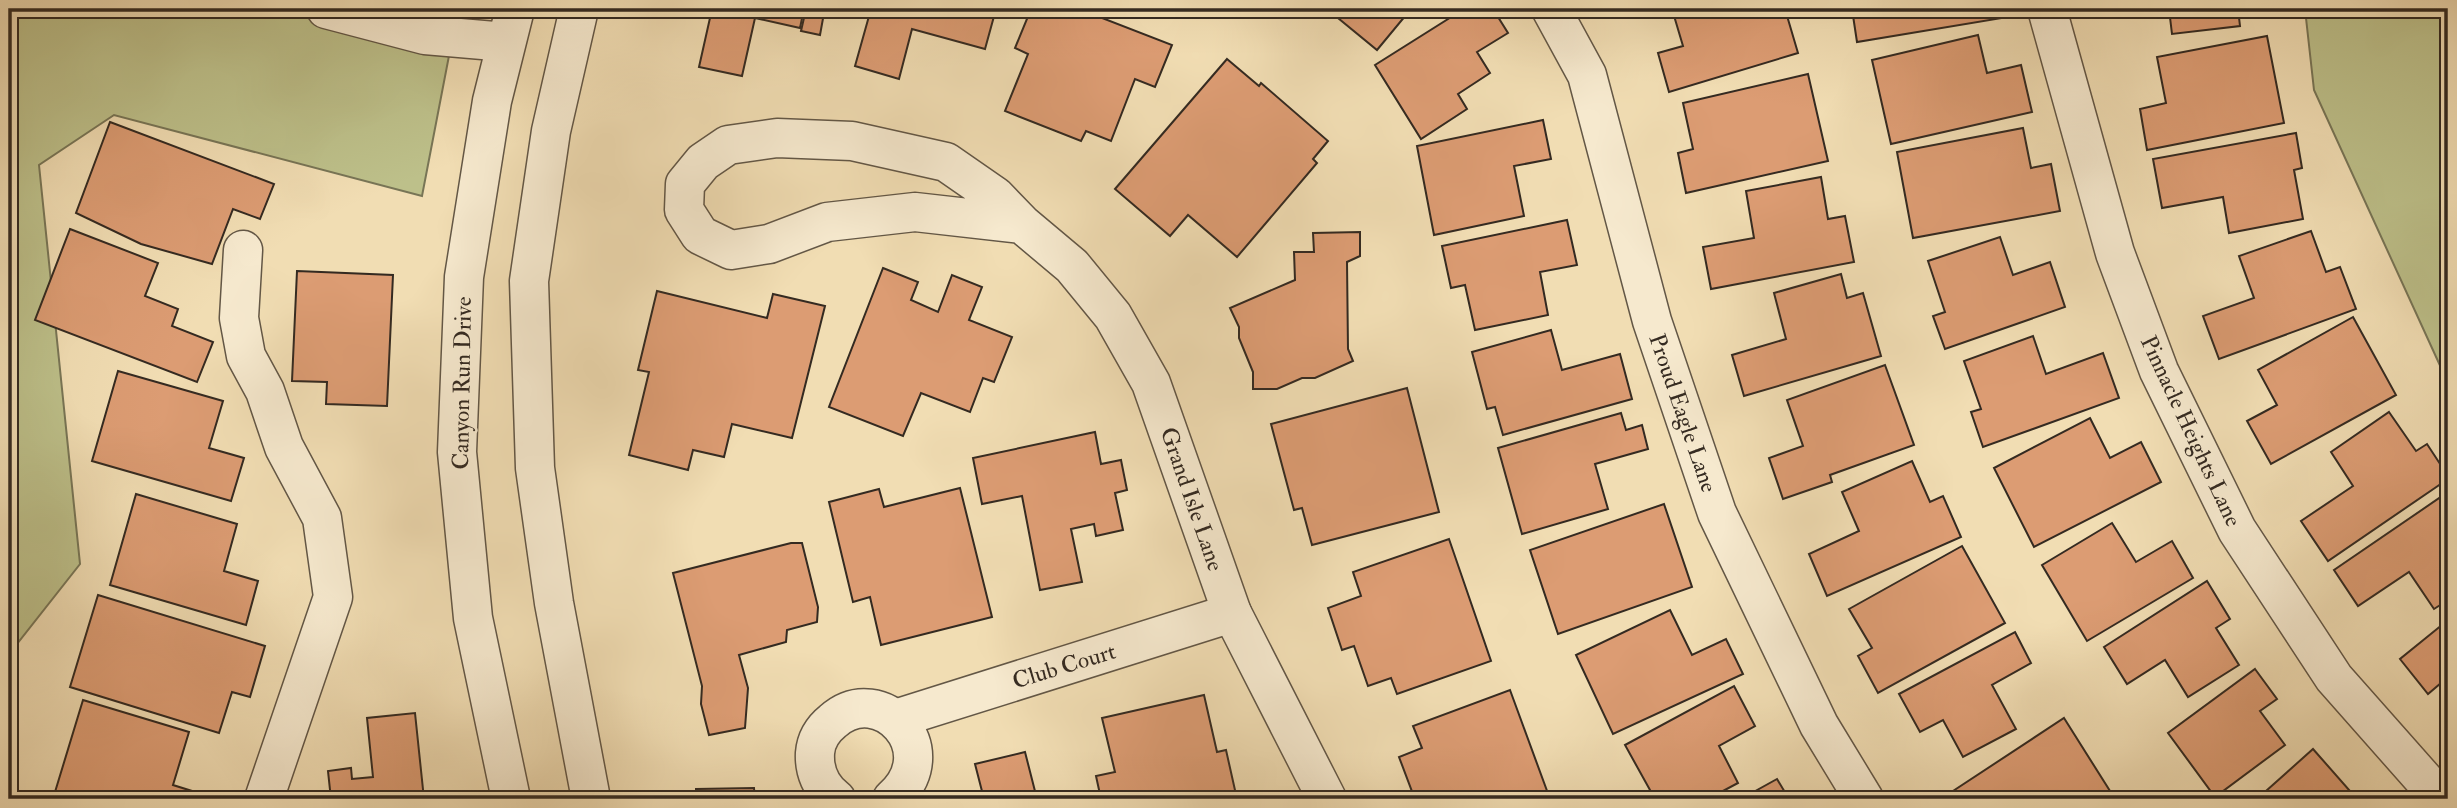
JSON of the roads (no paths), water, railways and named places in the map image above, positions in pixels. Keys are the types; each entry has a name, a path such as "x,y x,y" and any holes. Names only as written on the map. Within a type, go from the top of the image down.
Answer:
{"street":[{"path":"326,9 425,35 510,26"},
{"path":"579,9 551,131 529,281 536,468 554,603 590,799"},
{"name":"Proud Eagle Lane","path":"1551,9 1587,75 1652,321 1717,513 1819,725 1864,799"},
{"name":"Pinnacle Heights Lane","path":"2048,9 2115,253 2159,371 2237,530 2334,678 2441,799"},
{"name":"Canyon Run Drive","path":"510,26 492,101 464,277 457,452 472,618 511,799"},
{"name":"Grand Isle Lane","path":"1022,224 915,212 827,222 769,244 731,250 700,235 684,209 685,184 703,162 728,145 777,138 852,141 946,162 995,196 1022,224 1072,266 1113,316 1150,383 1232,613 1326,799"},
{"path":"243,250 239,318 246,356 265,391 284,447 322,518 333,597 264,799"},
{"name":"Club Court","path":"895,719 1232,613"},
{"path":"836,799 820,782 815,764 816,745 825,727 840,714 859,708 878,710 895,719 908,734 914,753 912,772 903,789 892,799"}]}
